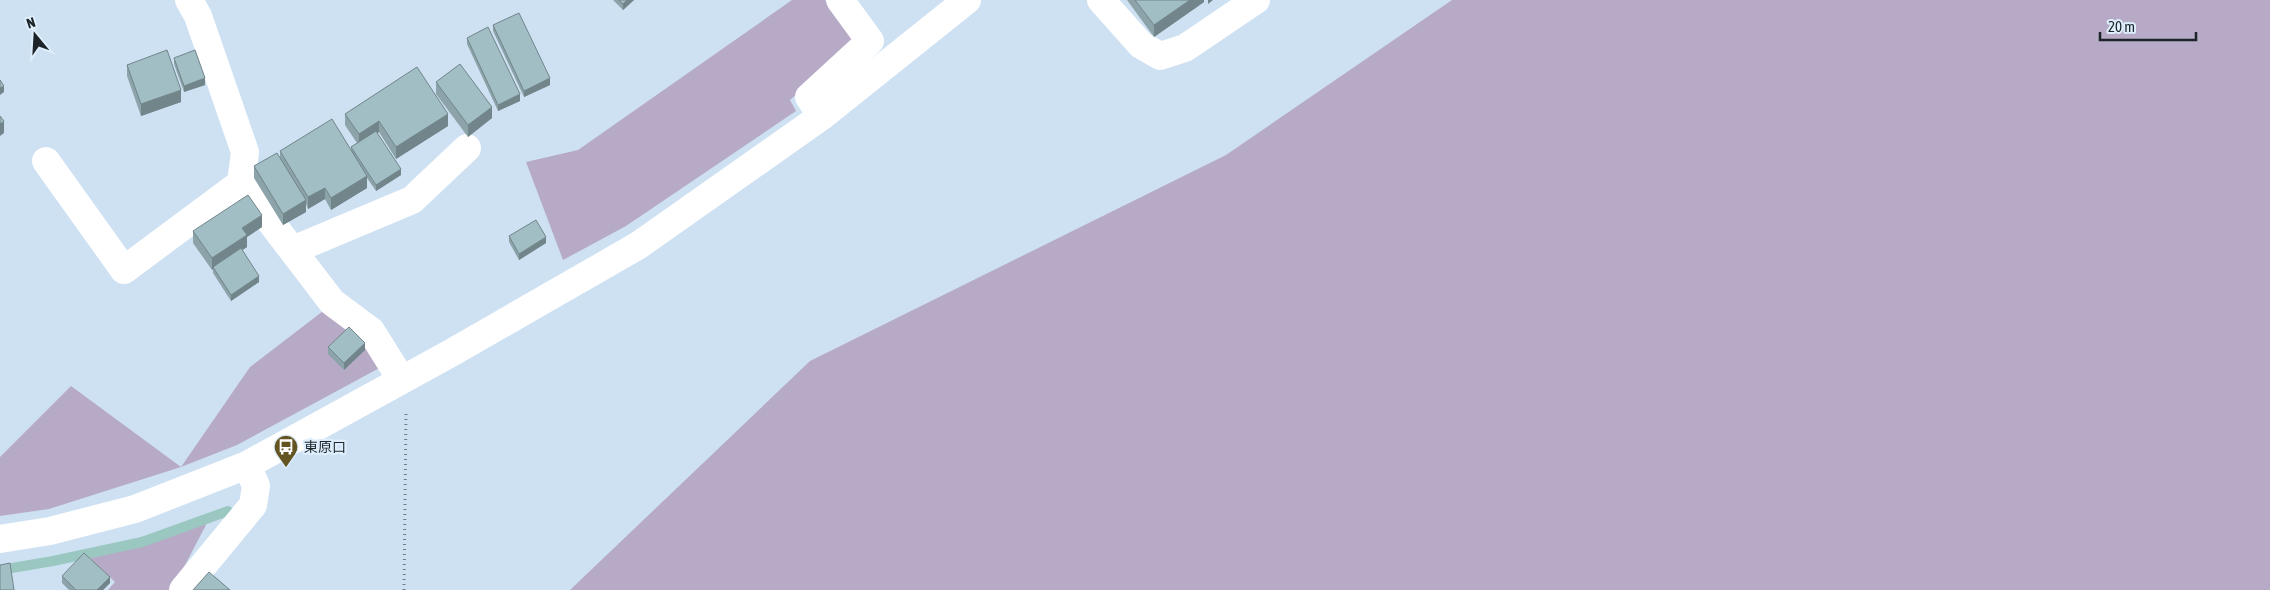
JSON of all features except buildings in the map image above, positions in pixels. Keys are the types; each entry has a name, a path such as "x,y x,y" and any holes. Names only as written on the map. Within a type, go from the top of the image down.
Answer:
{"street":[{"path":"189,0 198,16 245,152 241,183 332,302 371,331 401,379"},
{"path":"822,116 809,97 870,41 840,0"},
{"path":"0,539 50,531 135,509 248,465 639,245 822,116 967,0"},
{"path":"1101,0 1141,45 1160,56 1186,48 1256,0"},
{"path":"292,250 412,200 467,148"},
{"path":"46,161 124,270 241,183"},
{"path":"183,590 253,504 256,486 248,465"}],"path":[{"path":"401,379 406,400 404,590"}],"shaded area":[{"path":"792,0 825,0 858,41 790,100 796,111 626,226 563,260 526,162 578,150"},
{"path":"1452,0 2270,0 2270,590 570,590 810,361 1226,155"},
{"path":"327,308 385,365 237,445 181,467 250,367"},
{"path":"71,386 181,467 49,509 0,516 0,457"},
{"path":"207,523 172,590 108,590 115,582 90,558 143,546"}],"waterway":[{"path":"0,570 142,542 228,511"}],"place":[{"name":"東原口","path":"286,468"}]}
